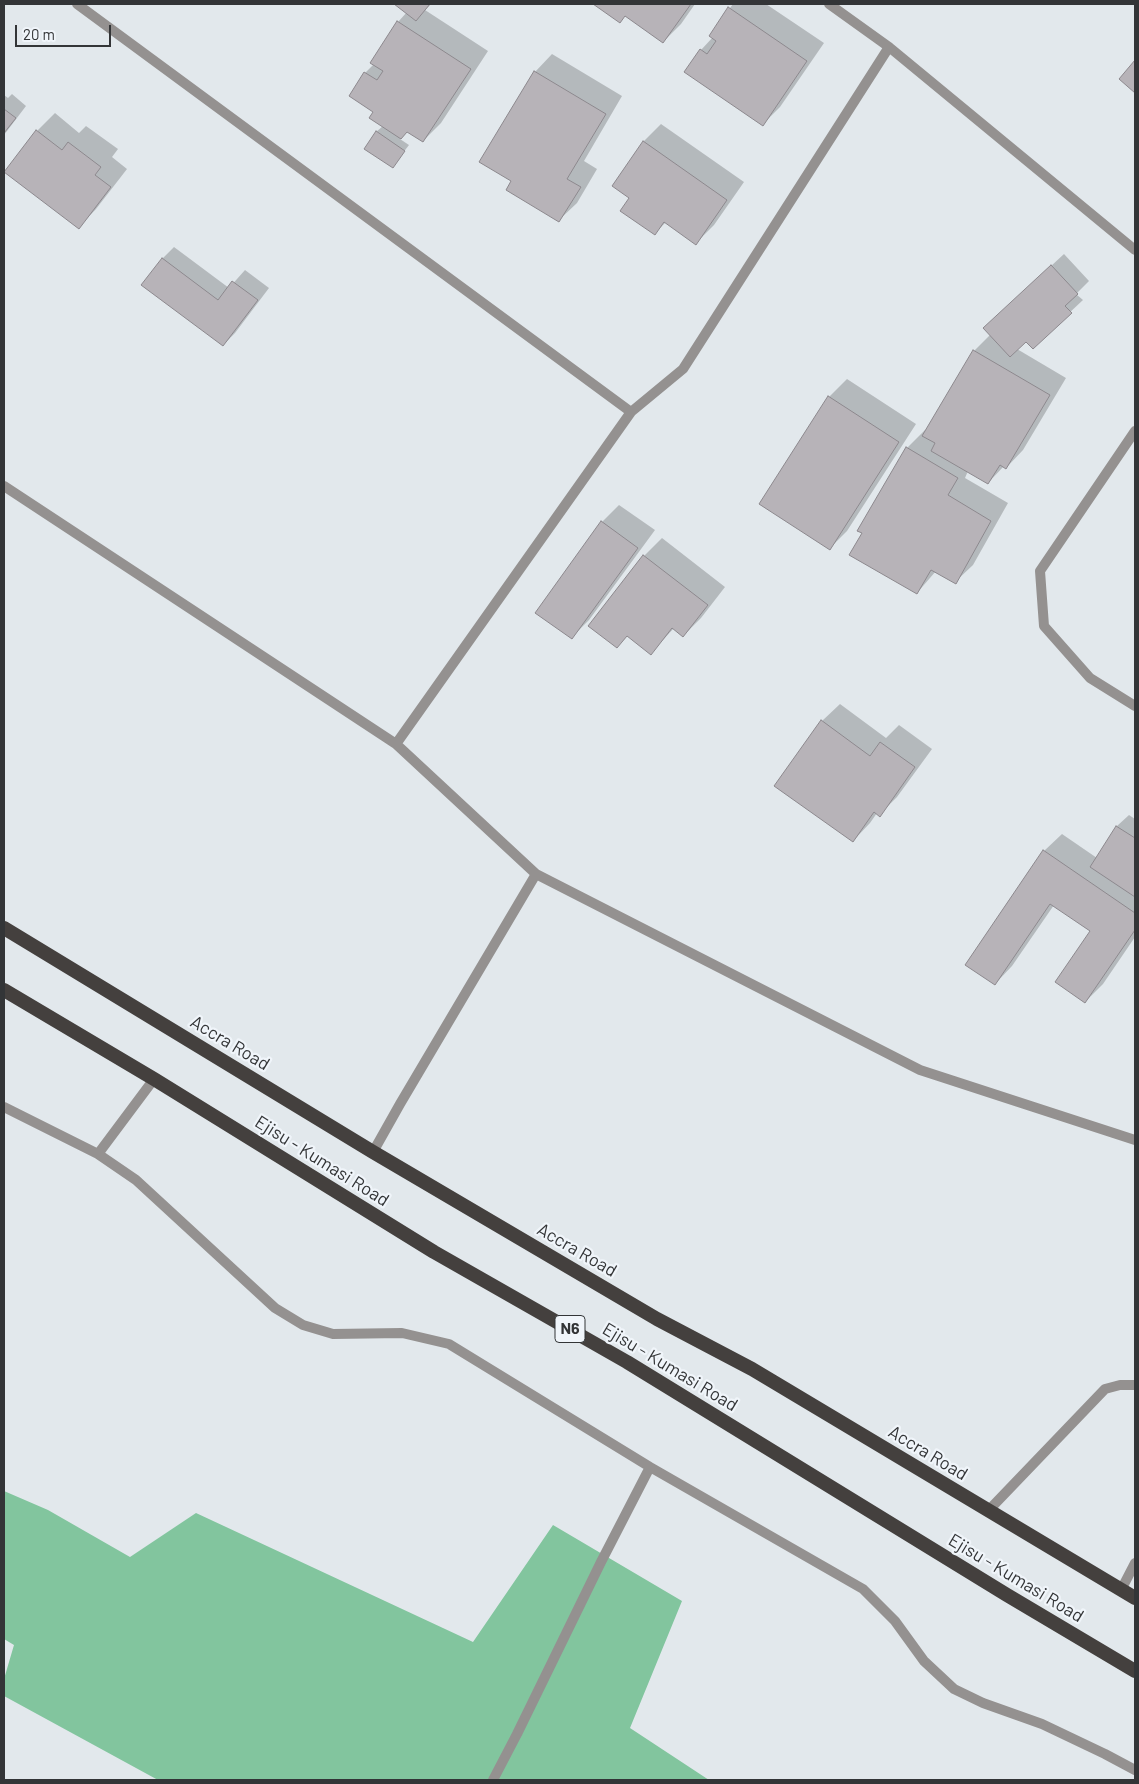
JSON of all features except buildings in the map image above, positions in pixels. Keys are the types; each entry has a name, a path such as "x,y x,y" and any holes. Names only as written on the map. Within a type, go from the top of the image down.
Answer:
{"highway":[{"name":"Accra Road","path":"4,928 373,1152 657,1319 752,1369 1135,1598"},
{"name":"Ejisu - Kumasi Road","path":"4,990 154,1079 434,1252 627,1362 1135,1671"}],"street":[{"path":"77,4 631,412"},
{"path":"829,4 889,47 1134,247"},
{"path":"396,744 631,412 682,369 889,47"},
{"path":"1135,431 1040,571 1044,626 1090,678 1135,706"},
{"path":"4,486 396,744 536,874 920,1070 1135,1140"},
{"path":"373,1152 536,874"},
{"path":"98,1154 154,1079"},
{"path":"4,1106 98,1154 136,1180 275,1308 303,1325 333,1334 402,1333 449,1344 650,1467 863,1588 895,1621 924,1661 954,1689 983,1703 1042,1724 1135,1770"},
{"path":"988,1511 1105,1390 1120,1385 1135,1385"},
{"path":"493,1780 650,1467"},
{"path":"1121,1590 1135,1564"}],"green space":[{"path":"4,1491 48,1510 130,1557 196,1513 473,1642 553,1525 682,1601 630,1728 709,1780 158,1780 4,1696 4,1679 14,1645 4,1639"}]}
